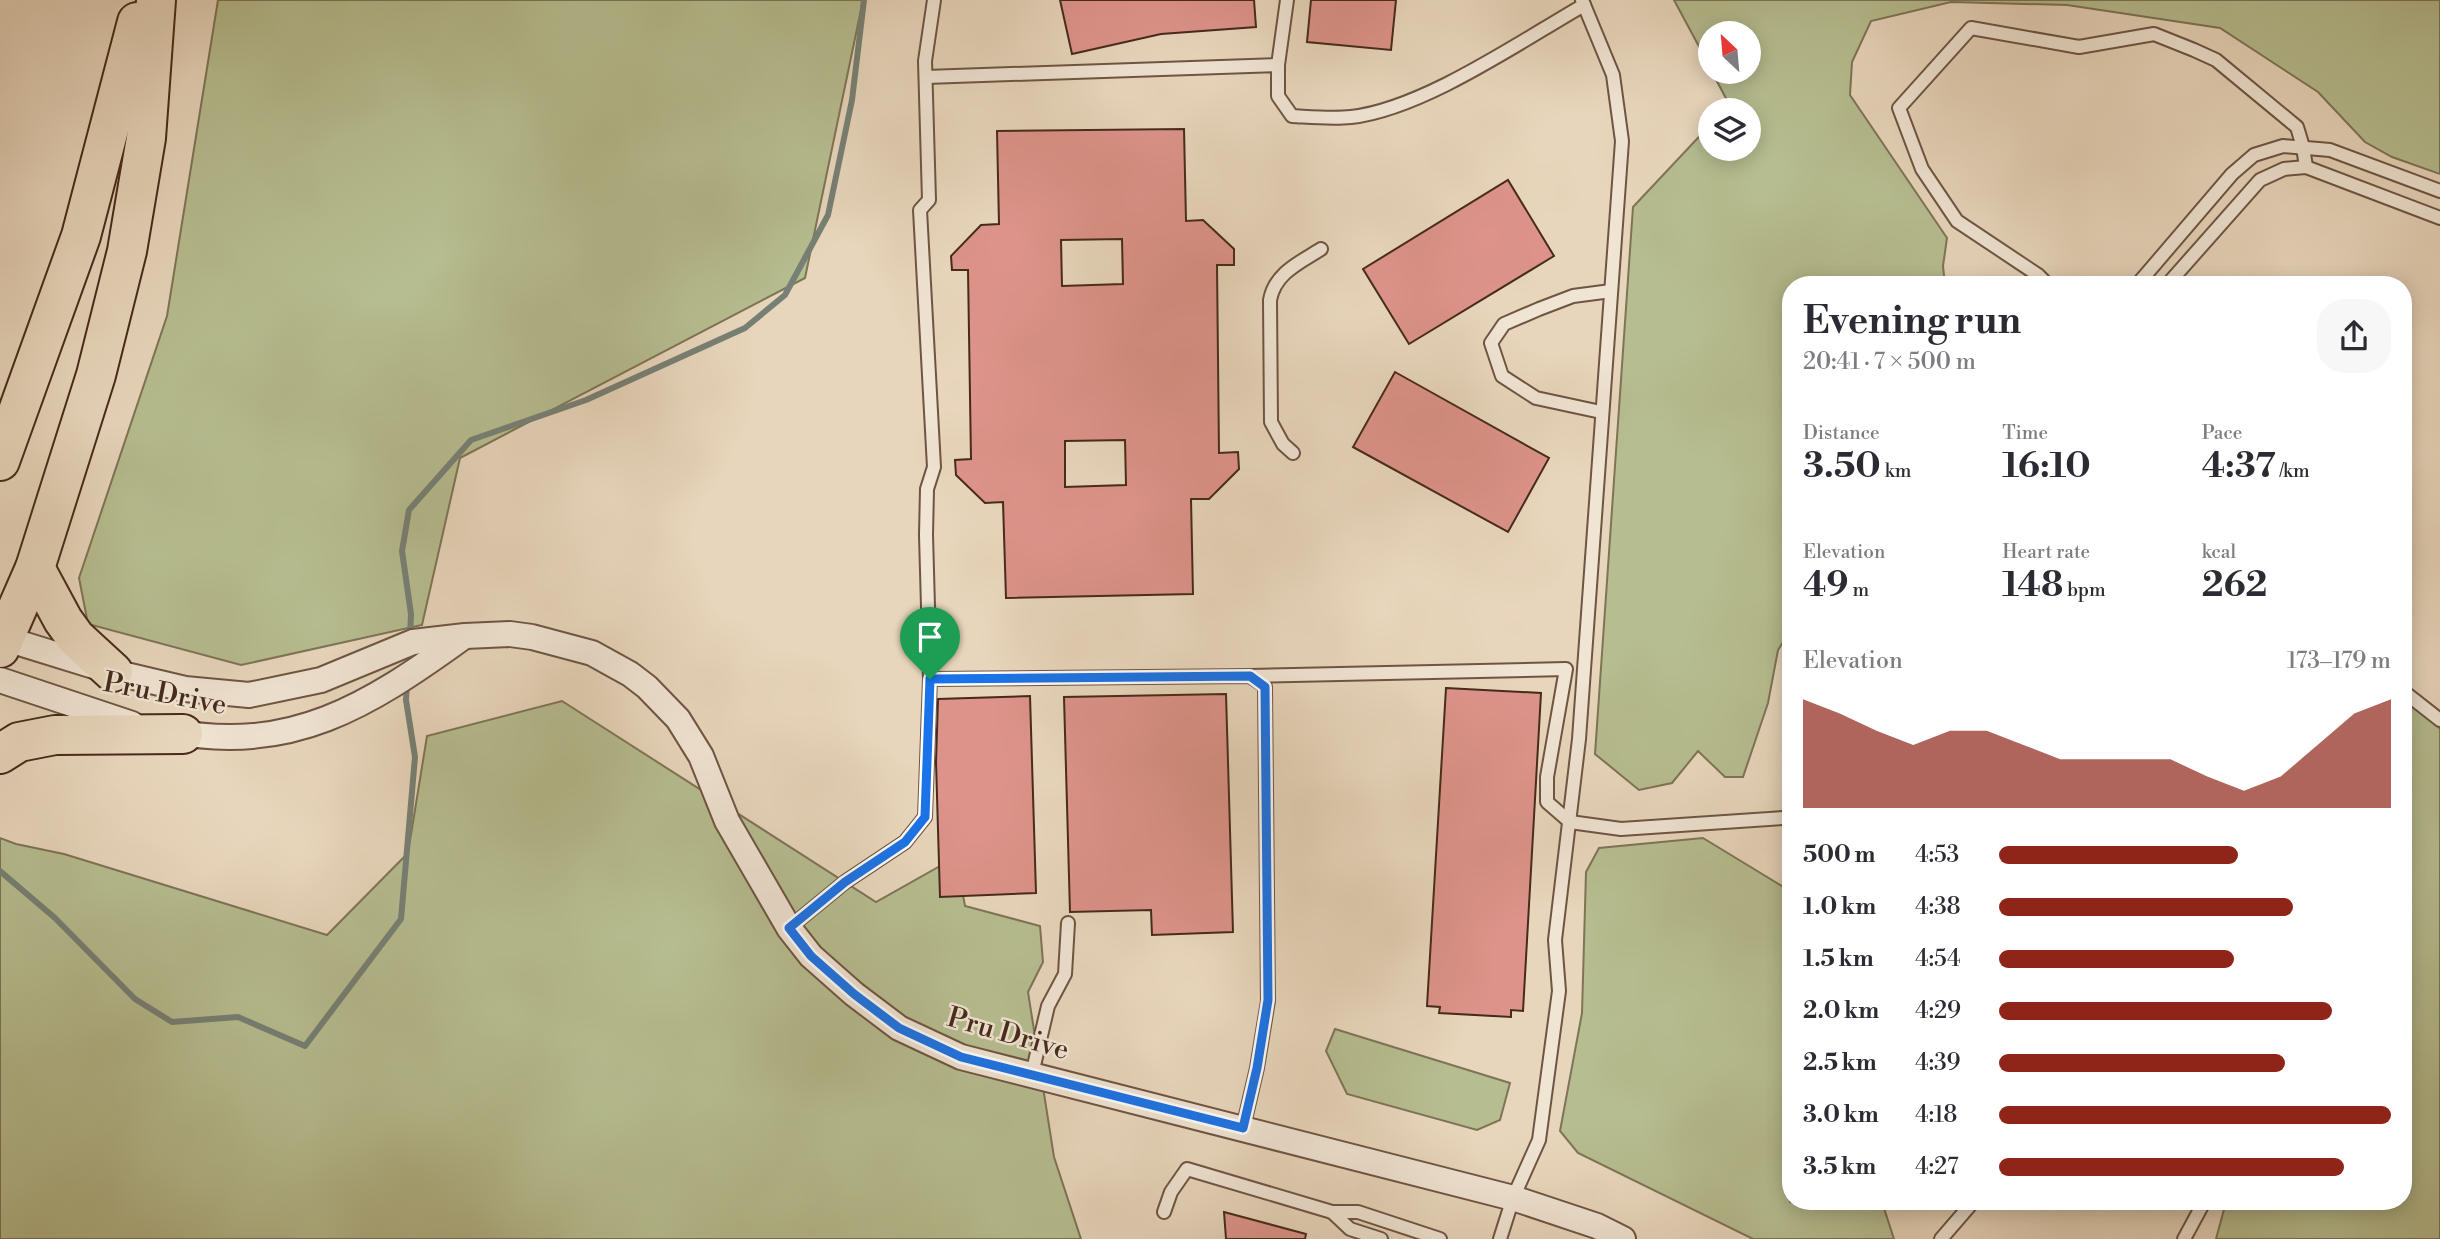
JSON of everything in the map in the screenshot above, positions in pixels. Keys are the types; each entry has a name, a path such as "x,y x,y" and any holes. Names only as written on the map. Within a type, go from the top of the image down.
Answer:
{"main road":[{"path":"0,461 81,236 143,0"},
{"path":"1,641 35,568 96,375 127,251 146,138 156,0"},
{"path":"35,568 61,618 76,638 113,672"},
{"path":"0,754 19,742 55,735 183,734"}],"street":[{"name":"Pru Drive","path":"1,641 185,689 249,695 321,680 413,642 510,634 571,646 611,663 648,687 678,719 690,737 727,821 789,928 811,956 854,994 899,1028 961,1057 1513,1198 1597,1226 1623,1239"},
{"name":"Pru Drive","path":"0,680 117,721 183,734 242,738 297,731 332,718 425,665 465,636"}],"lane":[{"path":"789,928 845,882 905,842 925,817 930,679 927,489 934,467 920,210 929,200 925,61 934,0"},
{"path":"1287,0 1278,65 1278,96 1292,116 1352,117 1401,105 1457,77 1583,2 1613,75 1622,141 1579,739 1555,940 1559,991 1539,1140 1513,1198 1500,1239"},
{"path":"2039,276 1957,221 1922,169 1899,108 1971,28 2080,47 2154,34 2216,60 2297,127 2306,167"},
{"path":"926,77 1278,65"},
{"path":"2145,276 2232,174 2254,155 2283,146 2330,150 2440,191"},
{"path":"2176,276 2260,180 2284,169 2306,167 2440,218"},
{"path":"1293,453 1283,444 1270,422 1269,300 1272,288 1280,276 1321,249"},
{"path":"1601,412 1536,398 1502,376 1491,343 1504,324 1573,296 1611,291"},
{"path":"930,679 1566,670 1547,776 1547,802 1570,822 1621,829 1782,818"},
{"path":"1243,1128 1257,1068 1268,1000 1265,687 1250,676"},
{"path":"2412,698 2440,720"},
{"path":"1032,1073 1048,1006 1065,974 1068,923"},
{"path":"1164,1212 1171,1192 1186,1170 1332,1212 1358,1212 1440,1239"},
{"path":"1941,1239 1966,1210"},
{"path":"2184,1239 2200,1210"},
{"path":"1332,1212 1350,1229 1381,1239"}],"green space":[{"path":"218,0 863,0 805,278 460,458 422,625 241,665 88,624 79,578 167,316"},
{"path":"1674,0 2440,0 2440,174 2392,157 2365,142 2318,92 2220,28 2067,5 1951,2 1871,21 1852,62 1850,95 1947,238 1944,276 1782,276 1782,644 1778,650 1768,703 1743,777 1725,777 1698,751 1672,783 1639,790 1595,754 1633,207 1698,138 1698,161 1761,161 1761,98 1726,98 1718,84 1761,84 1761,21 1698,21 1698,45"},
{"path":"562,701 876,902 956,857 965,906 1040,926 1043,962 1028,992 1054,1157 1081,1239 0,1239 0,838 64,854 327,935 408,853 427,736"},
{"path":"2412,706 2418,706 2440,729 2440,1239 2216,1239 2224,1210 2412,1210"},
{"path":"1703,838 1782,886 1782,1210 1885,1210 1894,1239 1753,1239 1578,1153 1560,1131 1582,1013 1586,872 1599,848"},
{"path":"1335,1029 1510,1083 1500,1120 1477,1130 1347,1094 1326,1051"}],"building":[{"path":"1060,0 1254,0 1256,27 1161,34 1072,54"},
{"path":"1311,0 1396,0 1391,50 1307,42"},
{"path":"1184,129 1186,221 1203,220 1234,249 1234,265 1217,265 1219,453 1238,452 1239,469 1209,499 1191,499 1193,594 1006,598 1003,502 985,503 956,475 955,460 971,459 968,270 952,270 951,256 981,225 999,224 997,131","holes":["1122,239 1123,284 1062,286 1061,240","1125,440 1126,485 1065,487 1065,441"]},
{"path":"1508,180 1554,256 1409,344 1363,269"},
{"path":"1395,372 1549,458 1508,532 1353,447"},
{"path":"1446,688 1541,693 1523,1011 1511,1010 1511,1017 1439,1013 1440,1007 1427,1006"},
{"path":"1226,694 1233,932 1152,935 1151,910 1070,912 1064,697"},
{"path":"1030,696 1036,893 940,897 936,762 938,699"},
{"path":"1224,1212 1306,1234 1305,1239 1226,1239"}],"waterway":[{"path":"410,639 411,614 402,551 409,510 471,440 586,400 745,328 785,295 828,215 852,100 864,0"},
{"path":"0,871 55,918 135,999 172,1022 238,1017 305,1046 401,919 415,757 406,700 407,684"}],"route":[{"path":"1250,676 1265,687 1268,1000 1257,1068 1243,1128 961,1057 899,1028 854,994 811,956 789,928 845,882 905,842 925,817 930,679 1250,676"}]}
